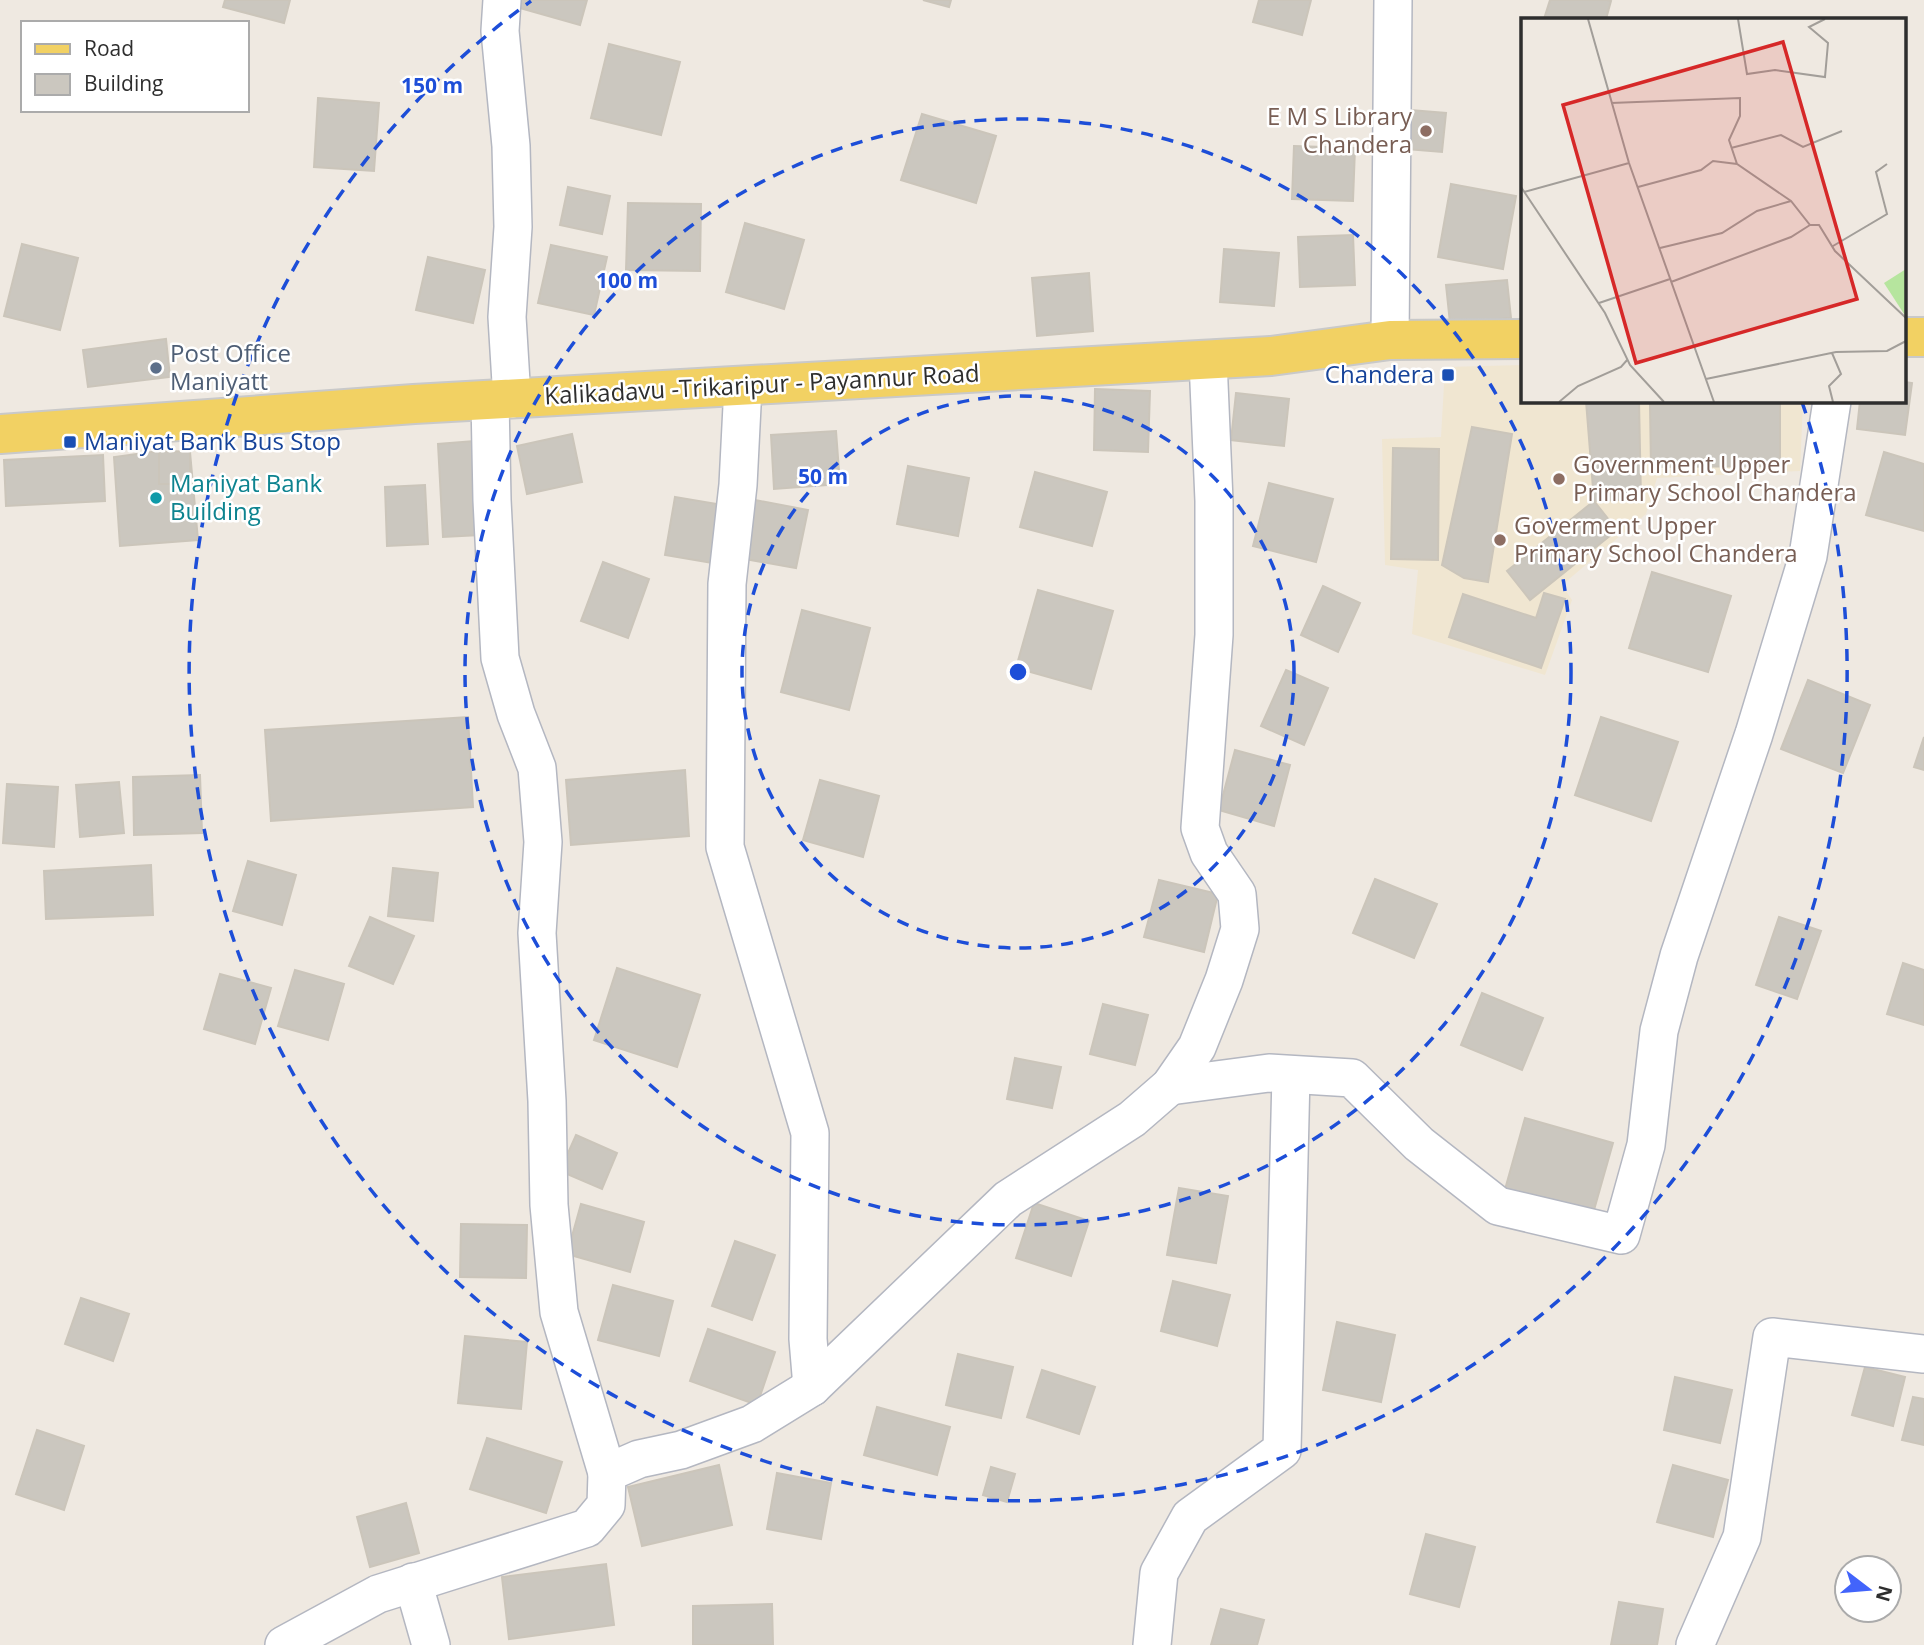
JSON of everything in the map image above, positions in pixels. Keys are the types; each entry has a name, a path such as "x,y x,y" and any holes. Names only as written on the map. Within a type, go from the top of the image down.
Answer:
{"main road":[{"path":"1906,337 1924,337"},
{"name":"Kalikadavu -Trikaripur - Payannur Road","path":"0,434 501,400 1271,356 1390,340 1521,339"}],"street":[{"path":"284,1645 378,1594 587,1528 606,1505 607,1473 559,1312 549,1205 547,1101 537,933 542,842 537,768 516,714 500,658 492,500 513,228 511,145 500,31 502,0"},
{"path":"1390,340 1393,0"},
{"path":"607,1473 639,1459 681,1450 752,1424 812,1387 1008,1199 1132,1119 1170,1086 1197,1047 1224,980 1240,929 1237,894 1209,853 1200,828 1214,635 1214,501 1208,360"},
{"path":"743,386 738,485 727,584 725,847 810,1133 808,1339 812,1387"},
{"path":"1170,1086 1269,1073 1352,1078 1419,1144 1498,1206 1621,1235 1646,1145 1659,1031 1665,1006 1725,814 1754,734 1808,556 1832,402"},
{"path":"1152,1645 1158,1573 1190,1517 1282,1450 1291,1074"},
{"path":"1695,1645 1742,1537 1772,1337 1924,1354"},
{"path":"414,1583 431,1645"}],"shaded area":[{"name":"Goverment Upper Primary School Chandera","path":"1521,365 1521,402 1803,402 1800,471 1657,478 1646,514 1562,585 1572,600 1545,675 1412,634 1418,570 1385,565 1382,439 1441,437 1445,367"}],"building":[{"path":"225,0 290,0 284,23 223,7"},
{"path":"522,0 587,0 580,25 520,8"},
{"path":"923,0 951,0 949,7"},
{"path":"1259,0 1311,0 1302,35 1253,22"},
{"path":"1550,0 1611,1 1606,18 1544,18"},
{"path":"609,44 680,62 661,135 591,118"},
{"path":"318,98 379,103 374,171 314,167"},
{"name":"E M S Library Chandera","path":"1410,110 1446,113 1442,152 1407,149"},
{"path":"922,114 996,136 976,203 901,180"},
{"path":"1294,146 1355,148 1353,201 1292,199"},
{"path":"1451,184 1516,196 1503,269 1438,257"},
{"path":"568,187 610,196 602,234 560,225"},
{"path":"628,203 701,204 700,271 626,270"},
{"path":"745,223 804,240 784,309 726,292"},
{"path":"1353,235 1355,285 1300,287 1298,237"},
{"path":"22,244 78,258 60,330 4,316"},
{"path":"551,245 607,257 594,315 538,303"},
{"path":"1224,249 1279,253 1274,306 1220,302"},
{"path":"428,257 485,270 473,323 416,310"},
{"path":"1089,273 1093,331 1037,336 1032,278"},
{"path":"1507,280 1511,318 1450,323 1446,285"},
{"path":"166,339 170,377 88,387 83,350"},
{"path":"1906,382 1912,383 1905,435 1857,429 1860,402 1906,402"},
{"path":"1095,389 1150,391 1148,452 1094,450"},
{"path":"1236,393 1289,399 1284,446 1231,440"},
{"name":"Goverment Upper Primary School Chandera","path":"1586,402 1639,402 1641,499 1594,501"},
{"name":"Goverment Upper Primary School Chandera","path":"1780,404 1780,466 1651,467 1650,405"},
{"path":"1472,427 1512,434 1488,582 1464,578 1442,565"},
{"path":"836,431 840,484 774,489 771,435"},
{"path":"572,434 582,482 527,494 517,446"},
{"path":"474,441 480,535 443,537 438,444"},
{"path":"1393,448 1439,449 1438,560 1391,559"},
{"name":"Maniyat Bank Building","path":"159,451 190,452 198,540 120,546 114,457"},
{"path":"159,451 190,452 190,484 159,484"},
{"path":"1884,452 1924,464 1924,531 1866,515"},
{"path":"103,455 105,501 6,506 4,460"},
{"path":"908,466 969,478 958,536 897,524"},
{"path":"1035,472 1107,492 1092,546 1020,527"},
{"path":"1269,483 1333,499 1316,562 1253,546"},
{"path":"425,485 428,544 387,546 385,487"},
{"path":"675,497 723,505 713,563 665,555"},
{"path":"750,499 808,510 796,568 739,558"},
{"name":"Goverment Upper Primary School Chandera","path":"1594,501 1617,530 1530,600 1507,571"},
{"path":"603,562 649,579 628,638 581,621"},
{"path":"1652,572 1731,596 1708,672 1629,648"},
{"path":"1323,586 1360,603 1338,652 1301,635"},
{"path":"1038,590 1113,611 1091,689 1016,668"},
{"name":"Goverment Upper Primary School Chandera","path":"1544,593 1565,599 1541,668 1449,637 1463,594 1536,618"},
{"path":"802,610 870,628 849,710 781,692"},
{"path":"1286,670 1328,688 1304,745 1261,726"},
{"path":"1808,680 1870,705 1843,773 1781,749"},
{"path":"468,717 473,807 271,821 265,730"},
{"path":"1601,717 1678,742 1651,821 1575,795"},
{"path":"1924,737 1924,770 1914,767"},
{"path":"1235,750 1290,765 1274,826 1219,810"},
{"path":"685,770 689,836 571,845 566,780"},
{"path":"200,775 202,833 134,835 133,777"},
{"path":"820,780 879,796 863,857 803,840"},
{"path":"119,782 124,833 80,837 76,785"},
{"path":"7,784 58,787 54,847 3,843"},
{"path":"248,861 296,875 282,925 233,911"},
{"path":"151,865 153,915 46,919 44,871"},
{"path":"393,868 438,873 433,921 388,916"},
{"path":"1375,879 1437,904 1414,958 1353,933"},
{"path":"1159,880 1218,894 1204,952 1144,937"},
{"path":"370,917 414,936 393,984 349,966"},
{"path":"1779,917 1821,931 1797,999 1756,985"},
{"path":"1903,963 1924,970 1924,1025 1887,1014"},
{"path":"617,968 700,995 677,1067 594,1040"},
{"path":"295,970 344,984 328,1040 278,1026"},
{"path":"220,974 271,988 255,1044 204,1029"},
{"path":"1482,993 1543,1018 1522,1070 1461,1045"},
{"path":"1103,1004 1148,1015 1135,1065 1090,1054"},
{"path":"1015,1058 1061,1067 1052,1108 1007,1099"},
{"path":"1525,1118 1613,1143 1592,1217 1504,1193"},
{"path":"576,1135 617,1153 602,1189 560,1171"},
{"path":"1179,1188 1228,1196 1216,1263 1167,1255"},
{"path":"1034,1203 1089,1221 1071,1276 1016,1258"},
{"path":"581,1204 644,1222 630,1272 567,1254"},
{"path":"461,1224 527,1225 526,1278 460,1277"},
{"path":"735,1241 775,1255 752,1320 712,1306"},
{"path":"1173,1281 1230,1295 1217,1346 1161,1331"},
{"path":"613,1285 673,1301 659,1356 598,1340"},
{"path":"81,1298 129,1314 113,1361 65,1344"},
{"path":"1337,1322 1395,1335 1381,1402 1323,1390"},
{"path":"708,1329 775,1352 757,1405 690,1381"},
{"path":"465,1336 527,1342 521,1409 458,1403"},
{"path":"958,1354 1013,1367 1001,1418 946,1405"},
{"path":"1865,1367 1905,1377 1893,1426 1852,1415"},
{"path":"1042,1370 1095,1387 1079,1434 1027,1417"},
{"path":"1675,1377 1732,1390 1720,1443 1664,1430"},
{"path":"1913,1397 1924,1399 1924,1445 1902,1440"},
{"path":"877,1407 950,1427 937,1475 864,1455"},
{"path":"37,1430 84,1446 64,1510 16,1494"},
{"path":"487,1438 562,1462 546,1513 470,1489"},
{"path":"719,1465 732,1525 642,1546 628,1487"},
{"path":"1673,1465 1728,1480 1713,1537 1657,1522"},
{"path":"991,1467 1015,1474 1007,1502 983,1495"},
{"path":"777,1473 831,1483 821,1539 767,1529"},
{"path":"406,1503 419,1553 370,1567 357,1517"},
{"path":"1426,1534 1475,1547 1459,1607 1410,1594"},
{"path":"606,1564 614,1625 509,1639 502,1577"},
{"path":"1619,1602 1663,1609 1657,1645 1611,1645"},
{"path":"772,1604 773,1645 693,1645 693,1606"},
{"path":"1221,1609 1264,1620 1257,1645 1211,1645"}],"place":[{"name":"E M S Library Chandera","path":"1426,131"},
{"name":"Post Office Maniyatt","path":"156,368"},
{"name":"Chandera","path":"1448,375"},
{"name":"Maniyat Bank Bus Stop","path":"70,442"},
{"name":"Government Upper Primary School Chandera","path":"1559,479"},
{"name":"Maniyat Bank Building","path":"156,498"},
{"name":"Goverment Upper Primary School Chandera","path":"1500,540"}]}
